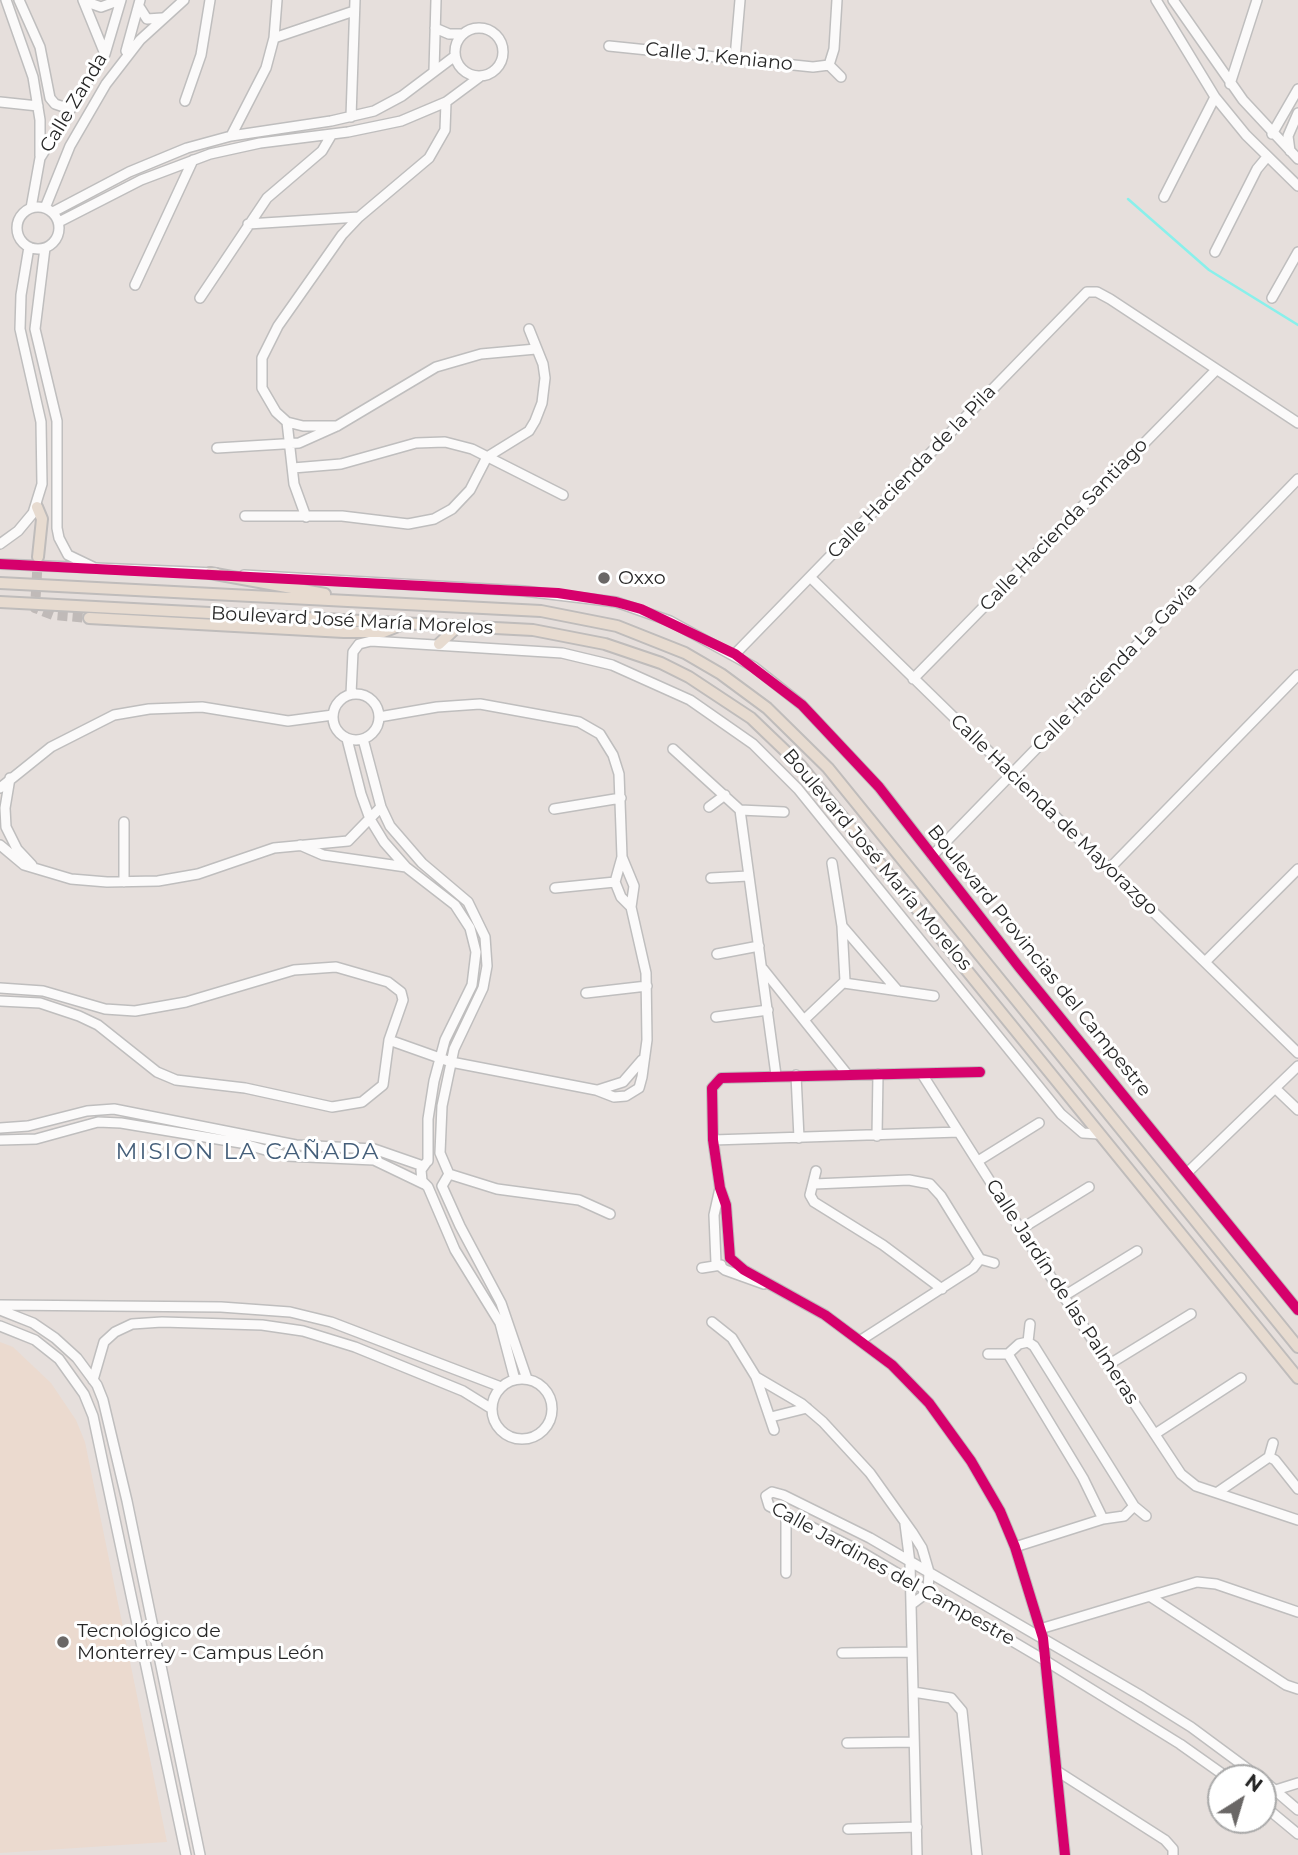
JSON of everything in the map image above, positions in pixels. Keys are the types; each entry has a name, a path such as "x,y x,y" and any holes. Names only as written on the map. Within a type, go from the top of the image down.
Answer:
{"main road":[{"path":"37,507 41,517 38,557"},
{"path":"210,573 369,602"},
{"name":"Boulevard José María Morelos","path":"0,583 541,611 617,626 685,653 721,674 767,708 828,768 1298,1347"},
{"name":"Boulevard José María Morelos","path":"0,602 554,633 634,653 689,677 751,718 800,765 1298,1378"},
{"path":"89,618 344,632 383,632 404,624"},
{"path":"439,644 458,626"}],"street":[{"path":"6,0 21,36 38,106 40,158"},
{"path":"19,0 34,31 45,66 50,98 55,104 70,109"},
{"path":"84,1 101,8 120,0"},
{"name":"Calle Zanda","path":"29,247 22,242 17,227 19,218 31,208 40,158 105,54 120,0"},
{"path":"103,570 79,562 62,545 57,528 54,403 35,329 45,248 57,238 59,222 49,210 51,191 82,122 123,60 184,0"},
{"path":"185,102 201,55 210,0"},
{"path":"231,136 262,76 274,38 277,0"},
{"path":"351,117 355,0"},
{"path":"434,71 436,0"},
{"path":"735,58 740,0"},
{"path":"837,0 834,49 829,65 841,77"},
{"path":"1156,0 1215,97 1267,157 1298,186"},
{"path":"1230,84 1257,0"},
{"path":"84,1 105,54"},
{"path":"1175,2 1230,84 1272,134 1298,159"},
{"path":"140,4 151,21 169,14"},
{"name":"Calle Zanda","path":"123,60 140,4"},
{"path":"274,38 354,11"},
{"path":"59,222 141,180 240,146 332,134 401,121 446,103 481,76 493,72 501,63 503,51 500,40 485,29 449,34 435,28"},
{"path":"21,36 34,31"},
{"path":"462,34 456,44 455,56 467,74 481,76"},
{"name":"Calle J. Keniano","path":"609,46 813,67 829,65"},
{"path":"31,208 49,210 71,203 148,163 231,136 351,117 384,107 455,56"},
{"path":"1272,134 1298,89"},
{"path":"1164,197 1215,97"},
{"path":"306,517 294,484 287,422 264,396 260,379 262,358 278,326 333,247 359,217 429,158 445,130 446,103"},
{"path":"3,105 38,106"},
{"path":"1290,151 1288,136 1298,113"},
{"path":"200,298 248,224 276,188 322,151 332,134"},
{"path":"1215,252 1267,157"},
{"path":"135,285 193,160"},
{"path":"51,191 71,203"},
{"path":"248,224 359,217"},
{"path":"0,544 18,531 37,507 42,484 41,422 20,329 21,295 29,247 45,248"},
{"path":"1272,298 1298,252"},
{"name":"Calle Hacienda de la Pila","path":"735,654 1078,298 1090,291 1110,299 1216,370"},
{"path":"244,516 356,517 408,524 434,519 462,500 487,457 529,431 535,422 542,403 545,377 544,364 529,329"},
{"path":"217,448 291,444 337,426 436,367 481,354 536,349"},
{"path":"1216,370 1298,423"},
{"name":"Calle Hacienda Santiago","path":"913,679 1216,370"},
{"path":"287,422 322,428 337,426"},
{"path":"293,468 348,463 423,442 460,445 563,495"},
{"name":"Calle Hacienda La Gavia","path":"932,856 1298,479"},
{"path":"42,484 58,485"},
{"name":"Boulevard Provincias del Campestre","path":"0,565 210,573 524,591 593,598 655,614 735,654 779,685 829,732 879,787 1298,1310"},
{"name":"Calle Hacienda de Mayorazgo","path":"810,578 1298,1053"},
{"path":"351,694 351,659 354,648 361,642 532,649 612,665 672,690 722,720 753,744 797,789 1061,1114 1083,1133 1099,1134"},
{"path":"1109,869 1298,676"},
{"path":"347,739 363,739 374,731 379,717 373,702 359,694 351,694 338,702 332,715 336,729 347,739 370,819 384,842 406,867 449,898 463,916 475,951 474,976 439,1058 428,1119 425,1163 420,1174 456,1250 505,1335 515,1380"},
{"path":"379,717 468,704 585,724 600,734 613,755 619,774 622,857 615,882 621,897 631,907"},
{"path":"0,788 30,761 76,733 114,715 202,706 288,721 332,715"},
{"path":"363,739 381,807 403,845 461,894 473,910 485,937 487,966 483,989 451,1062 440,1114 441,1161 449,1174 503,1190 579,1200 610,1214"},
{"path":"673,750 740,810 776,1075"},
{"path":"354,769 369,767"},
{"path":"10,778 5,808 8,832 17,849 38,869"},
{"path":"709,807 725,795"},
{"path":"554,809 621,798"},
{"path":"0,845 15,859 71,879 124,882 198,874 266,850 348,841 381,807"},
{"path":"740,810 784,812"},
{"path":"124,822 124,882"},
{"path":"300,845 323,855 406,867"},
{"path":"389,1040 451,1062 596,1090 614,1097 631,1094 641,1082 646,1040 647,986 643,950 631,907 634,886 622,857"},
{"path":"804,1020 844,983 842,926 832,863"},
{"path":"1205,962 1298,869"},
{"path":"711,878 748,876"},
{"path":"555,888 615,882"},
{"path":"463,916 473,910"},
{"path":"842,926 898,991"},
{"path":"717,954 759,946"},
{"path":"0,988 43,991 105,1009 135,1011 186,1002 295,970 336,967 388,982 401,992 403,1006 389,1040 385,1080 376,1094 354,1105 317,1105 245,1088 176,1080 157,1072 98,1026 79,1016 40,1003 0,1001"},
{"path":"761,967 847,1074"},
{"path":"844,983 934,996"},
{"path":"586,993 647,986"},
{"path":"716,1017 768,1010"},
{"path":"596,1090 623,1082 643,1059"},
{"path":"1187,1173 1298,1066"},
{"path":"980,1072 726,1077 715,1082 711,1101 713,1140 720,1188 726,1205 729,1253 733,1262 825,1315 892,1365 929,1403 988,1488 1015,1547 1041,1634 1065,1855"},
{"path":"877,1136 878,1074"},
{"name":"Calle Jardín de las Palmeras","path":"922,1074 1108,1365 1186,1479 1298,1520"},
{"path":"796,1075 799,1138"},
{"path":"1276,1089 1298,1110"},
{"path":"0,1128 28,1126 87,1111 114,1110 296,1145 373,1149 425,1163 441,1161"},
{"path":"0,1140 36,1139 98,1122 121,1123 241,1143 286,1156 374,1160 426,1185 442,1186"},
{"path":"978,1161 1039,1122"},
{"path":"713,1140 959,1132"},
{"path":"816,1171 810,1195 814,1202 883,1245 942,1289"},
{"path":"442,1186 449,1174"},
{"path":"814,1184 909,1180 930,1184 941,1196 980,1259 994,1263"},
{"path":"442,1186 505,1313 527,1379"},
{"path":"1021,1230 1089,1187"},
{"path":"720,1188 714,1223 714,1257 718,1266 748,1279 773,1285"},
{"path":"456,1250 470,1245"},
{"path":"1064,1296 1137,1251"},
{"path":"861,1340 942,1289 977,1265 980,1259"},
{"path":"702,1268 733,1262"},
{"path":"476,1282 487,1277"},
{"path":"0,1305 258,1308 310,1315 501,1387"},
{"path":"186,1306 186,1322"},
{"path":"0,1310 33,1324 55,1338 93,1380 111,1428 200,1855"},
{"path":"1108,1365 1191,1314"},
{"path":"712,1322 732,1338 756,1377 774,1430"},
{"path":"93,1380 99,1349 114,1332 141,1323 262,1325 316,1334 463,1391 492,1409"},
{"path":"1028,1342 1030,1324"},
{"path":"0,1326 35,1340 59,1359 84,1394 93,1416 186,1855"},
{"path":"988,1354 1007,1354 1019,1344 1028,1342 1034,1346 1134,1506 1146,1516"},
{"path":"1007,1354 1083,1479 1104,1519"},
{"path":"756,1377 807,1408 870,1473 922,1548 929,1573 928,1592 912,1604"},
{"path":"1155,1434 1241,1378"},
{"path":"527,1379 537,1383 551,1399 551,1419 546,1429 528,1439 507,1435 494,1419 492,1409 494,1397 501,1387 515,1380 527,1379"},
{"path":"771,1417 807,1408"},
{"path":"1218,1492 1269,1457 1273,1443"},
{"path":"1269,1457 1275,1460 1298,1489"},
{"name":"Calle Jardines del Campestre","path":"1208,1764 1046,1661 881,1563 766,1505 768,1493 816,1509 1041,1634 1191,1727 1241,1764"},
{"path":"1015,1547 1104,1519 1124,1516 1131,1512 1134,1506"},
{"path":"786,1515 786,1573"},
{"path":"905,1524 912,1604 917,1855"},
{"path":"881,1563 889,1550"},
{"path":"1041,1634 1190,1583 1206,1582 1298,1612"},
{"path":"1151,1597 1286,1685 1298,1689"},
{"path":"842,1654 912,1652"},
{"path":"913,1692 950,1698 962,1711 977,1855"},
{"path":"847,1743 914,1742"},
{"path":"168,1770 183,1768"},
{"path":"1057,1771 1165,1840 1173,1849 1173,1855"},
{"path":"1277,1788 1298,1783"},
{"name":"Calle Jardines del Campestre","path":"1277,1792 1298,1810"},
{"path":"1277,1817 1298,1834"},
{"path":"848,1829 917,1827"}],"shaded area":[{"name":"Tecnológico de Monterrey - Campus León","path":"0,1342 13,1347 51,1383 76,1420 85,1442 167,1842 0,1853"}],"waterway":[{"path":"1128,199 1209,270 1298,325"}],"tunnel":[{"path":"38,557 35,608 53,615 89,618"}],"cycle path":[{"path":"0,564 558,593 616,602 641,609 735,654 802,705 879,787 1019,967 1298,1310"},
{"path":"980,1072 721,1078 712,1088 713,1140 720,1188 726,1205 730,1258 744,1270 825,1315 892,1365 929,1403 971,1461 1000,1511 1015,1547 1043,1638 1065,1855"}],"place":[{"name":"Oxxo","path":"604,578"},
{"name":"Tecnológico de Monterrey - Campus León","path":"63,1642"}],"district":[{"name":"MISION LA CAÑADA","path":"248,1152"}]}
